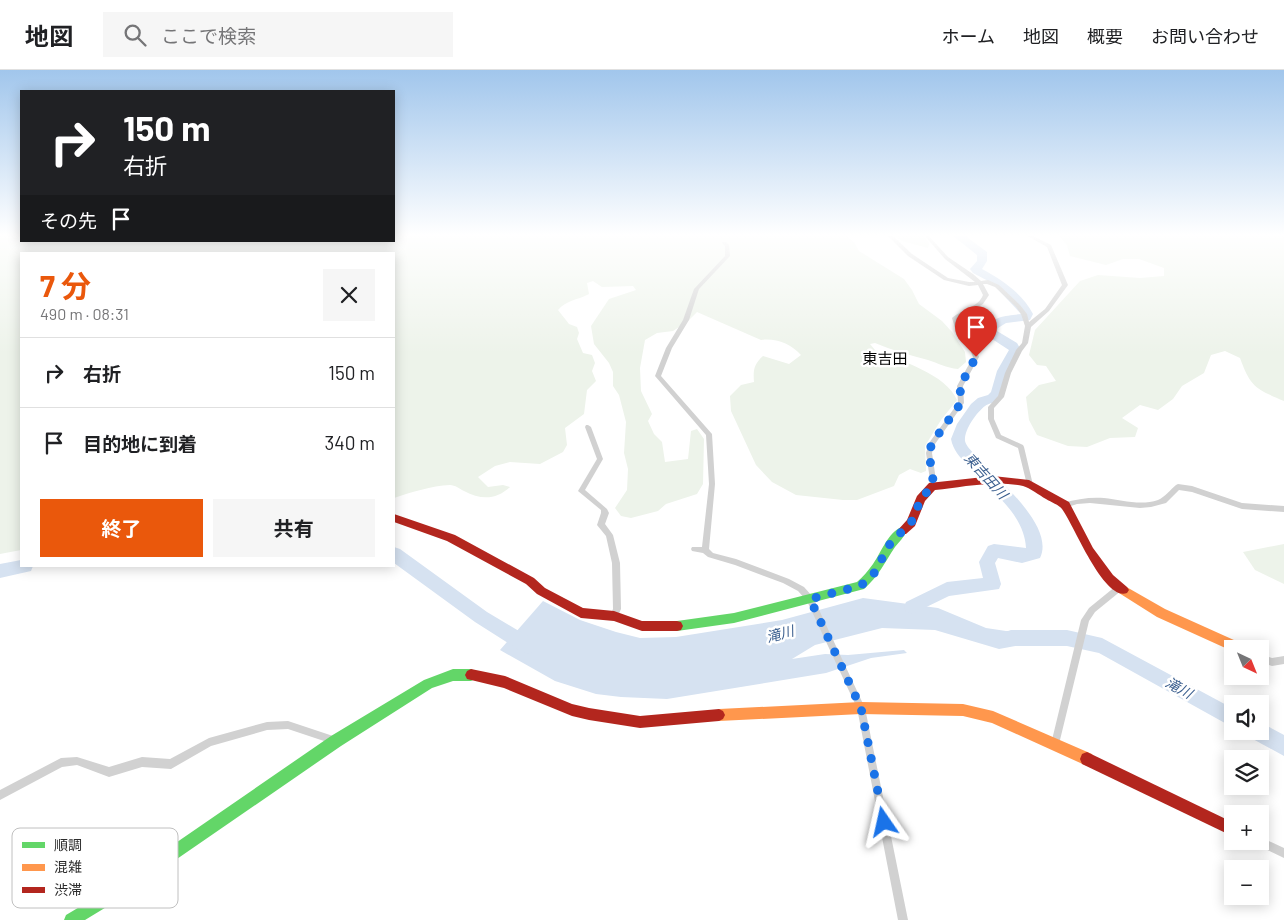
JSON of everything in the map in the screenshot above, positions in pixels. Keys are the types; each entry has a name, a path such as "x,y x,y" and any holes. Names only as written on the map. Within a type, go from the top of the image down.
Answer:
{"street":[{"path":"705,550 712,484 709,434 658,376 669,348 686,320 698,289 711,275"},
{"path":"939,275 969,284 988,282 997,286 1018,306 1025,316 1028,326 1025,343 1019,350 1008,373 1001,397 991,407 991,419 998,436 1020,447 1030,485"},
{"path":"395,518 450,538 530,581 541,591 581,613 614,616 642,626 688,625 734,618 860,586 872,577 891,542 911,523 921,499 932,486 933,480 929,453 932,443 961,403 960,386 976,357 972,346 959,331 955,318 985,300 986,295 982,284 972,275"},
{"path":"1028,326 1047,310 1065,285 1061,275"},
{"path":"588,427 600,459 581,491 604,509 605,513 601,525 609,535 616,563 616,609 614,616"},
{"path":"932,486 988,480 1020,482 1030,485 1065,505 1090,551 1109,578 1119,588 1183,624 1224,642"},
{"path":"1065,505 1087,499 1152,504 1166,499 1178,487 1192,489 1242,506 1284,509"},
{"path":"695,549 705,550 710,555 736,562 786,581 801,589 810,599 861,708 903,920"},
{"path":"1055,744 1085,620 1092,610 1119,588"},
{"path":"1269,661 1284,660"},
{"path":"178,850 336,741 428,684 452,675 478,675 505,682 572,710 640,722 735,714 861,708 963,710 993,717 1055,744 1224,825"},
{"path":"0,795 61,763 77,761 109,772 142,762 171,764 209,742 267,726 288,725 336,741"},
{"path":"1269,846 1284,853"},
{"path":"71,920 91,908"}],"shaded area":[{"path":"0,275 20,275 20,550 0,554"},
{"path":"395,275 897,275 904,279 919,304 942,321 952,332 965,352 966,362 958,369 946,367 875,343 870,344 875,350 922,369 933,376 951,391 957,400 941,420 925,446 926,471 921,473 910,469 899,475 894,486 857,500 796,495 772,482 756,465 731,411 730,396 741,385 754,382 755,367 763,356 789,364 801,355 783,343 761,340 697,312 673,331 657,333 645,340 640,368 641,391 652,414 648,421 654,434 662,442 665,462 688,459 691,431 697,429 704,439 703,484 697,494 666,504 658,511 631,518 621,516 615,508 627,490 628,469 624,453 626,422 619,395 613,386 613,372 609,363 594,344 591,326 609,299 636,290 633,286 602,287 593,281 587,283 589,294 568,302 558,310 569,324 577,327 579,333 577,339 583,353 592,355 595,363 592,371 596,381 587,390 584,414 565,428 567,445 563,452 540,464 510,462 495,466 478,477 488,487 503,485 510,487 494,496 476,496 450,485 395,498"},
{"path":"1098,275 1140,278 1284,275 1284,401 1261,390 1251,382 1240,358 1225,351 1211,355 1204,373 1182,386 1173,399 1158,410 1140,405 1122,418 1138,428 1135,437 1110,438 1087,447 1068,446 1037,435 1029,420 1026,397 1039,385 1056,381 1046,366 1037,365 1029,355 1035,330 1080,281"},
{"path":"1284,544 1284,584 1255,570 1243,552"}],"water":[{"path":"863,598 938,608 986,628 1006,631 1030,631 1032,643 999,649 935,630 882,628 815,645 792,659 825,654 848,655 904,650 907,653 871,658 826,673 667,699 596,694 555,681 500,650 543,601 580,620 640,638 676,637 782,620"}],"waterway":[{"name":"東吉田川","path":"912,607 947,589 993,584 987,562 994,551 1022,556 1034,553 1033,539 1021,513 959,445 959,435 971,413 983,401 995,397 999,390 1003,371 1015,350 1013,346 993,334 991,331 993,327 1000,321 1026,317 1027,314 1024,308 996,281 984,275"},
{"name":"滝川","path":"395,555 481,617 528,646"},
{"name":"滝川","path":"0,571 20,567"},
{"name":"滝川","path":"1011,638 1067,638 1102,646 1224,714"},
{"name":"滝川","path":"1269,737 1284,746"}],"traffic: fast":[{"path":"677,626 734,618 860,586 872,574 902,531"},
{"path":"178,850 336,741 428,684 453,675 471,675"},
{"path":"71,920 91,908"}],"traffic: slow":[{"path":"1123,590 1161,613 1224,641"},
{"path":"719,715 861,708 963,710 993,717 1087,759"}],"traffic: jam":[{"path":"902,531 911,523 921,499 932,486 993,480 1026,483 1065,505 1089,551 1109,578 1123,590"},
{"path":"395,518 451,538 530,581 541,591 581,613 614,616 642,626 677,626"},
{"path":"471,675 505,682 572,710 589,714 640,722 719,715"},
{"path":"1087,759 1224,825"}],"district":[{"name":"東吉田","path":"885,359"}],"route":[{"path":"884,822 861,708 810,599 860,586 872,577 891,542 911,523 926,490 932,486 933,480 929,453 932,443 961,403 960,386 976,357"}]}
